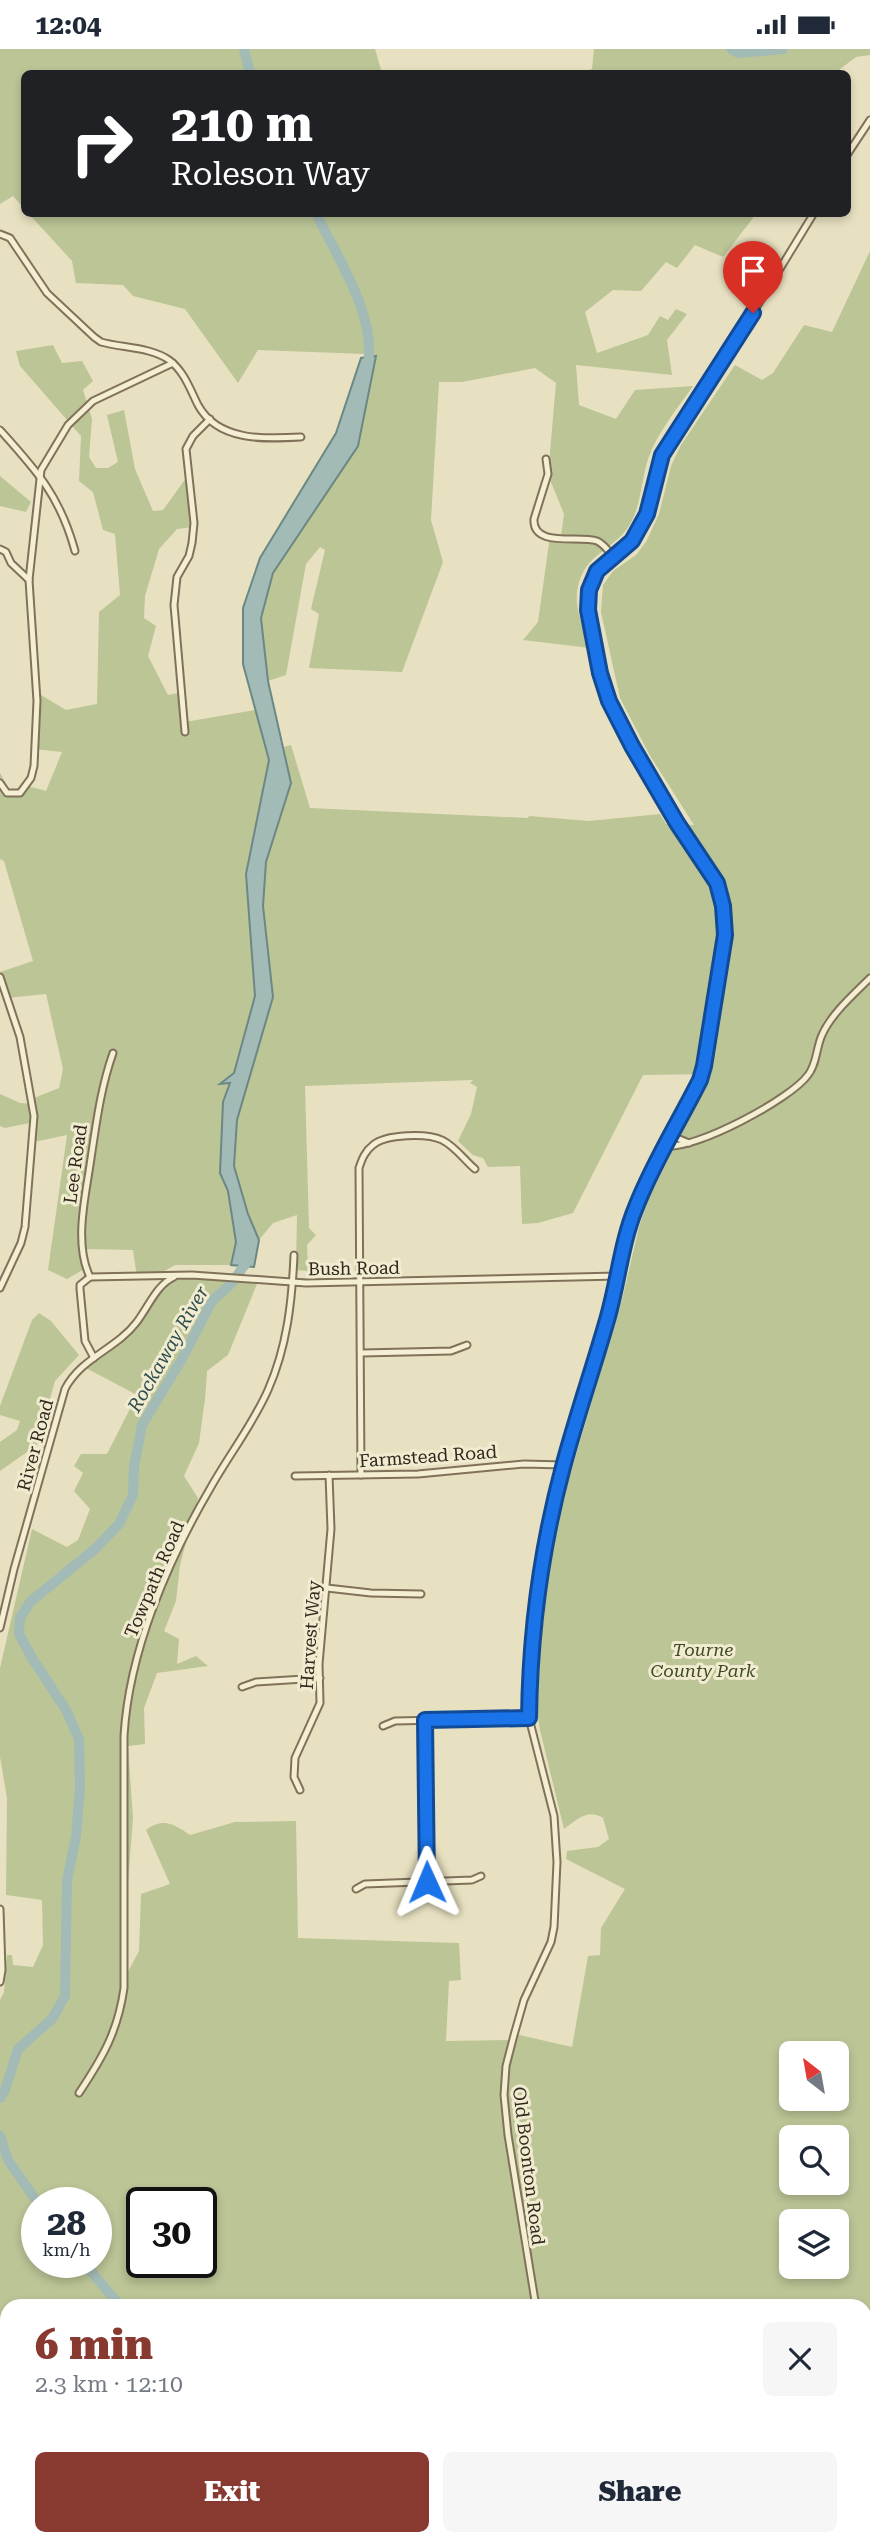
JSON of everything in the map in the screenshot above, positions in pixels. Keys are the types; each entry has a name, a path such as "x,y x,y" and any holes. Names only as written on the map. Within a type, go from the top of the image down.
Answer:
{"street":[{"path":"851,149 870,120"},
{"name":"Old Boonton Road","path":"535,2299 504,2095 506,2066 524,2000 551,1942 555,1927 557,1862 554,1816 529,1718 530,1653 534,1615 563,1465 610,1311 635,1209 702,1074 725,926 717,883 678,825 617,719 600,673 588,610 589,590 597,571 632,541 647,514 656,470 670,439 712,380 812,217"},
{"path":"0,234 10,238 47,292 94,337 111,345 160,355 173,363 191,387 200,409 209,419 229,432 255,438 301,437"},
{"path":"0,783 7,793 21,792 31,778 36,718 29,580 41,480 58,439 80,412 108,392 173,363"},
{"path":"185,731 174,603 177,577 189,556 194,523 186,449 192,436 209,419"},
{"path":"0,430 41,480 52,484 53,494 64,515 75,551"},
{"path":"546,459 548,474 533,527 537,533 548,537 593,540 603,544 614,557"},
{"path":"0,549 6,552 10,563 29,580"},
{"path":"0,977 26,1061 34,1116 25,1227 21,1243 0,1288"},
{"path":"666,1146 689,1143 729,1127 801,1083 814,1065 820,1040 827,1027 870,978"},
{"name":"Lee Road","path":"94,1357 85,1341 80,1289 80,1285 90,1277 84,1263 83,1201 98,1103 114,1053"},
{"path":"672,1136 689,1143"},
{"path":"361,1475 359,1168 365,1152 373,1144 392,1137 434,1137 452,1146 475,1169"},
{"name":"Towpath Road","path":"79,2093 109,2045 121,2008 124,1987 124,1736 136,1660 151,1616 195,1516 268,1389 285,1337 294,1255"},
{"name":"Bush Road","path":"90,1277 181,1276 292,1282 360,1282 618,1276"},
{"name":"River Road","path":"0,1628 61,1399 69,1381 79,1369 130,1330 169,1280 181,1276"},
{"path":"362,1353 451,1352 467,1345"},
{"name":"Farmstead Road","path":"295,1476 443,1472 524,1464 563,1465"},
{"name":"Harvest Way","path":"300,1790 294,1777 295,1758 320,1703 331,1529 329,1475"},
{"path":"327,1588 371,1593 421,1594"},
{"path":"242,1687 256,1682 320,1678"},
{"path":"383,1726 396,1721 529,1718"},
{"path":"425,1720 427,1882"},
{"path":"356,1889 365,1884 472,1880 481,1877"},
{"path":"0,1909 0,1982"}],"green space":[{"path":"0,49 375,49 381,70 21,70 21,205 13,196 0,204"},
{"path":"594,49 870,49 870,55 856,57 839,70 589,70 592,69"},
{"path":"32,217 754,217 723,257 695,245 677,268 666,262 641,291 613,290 585,312 597,353 648,335 660,316 668,320 676,309 687,314 667,340 672,375 576,365 579,405 616,419 635,390 693,386 652,449 631,522 619,537 592,560 582,575 577,602 590,648 523,640 538,622 550,536 561,537 564,514 548,475 556,383 535,368 462,382 439,382 431,520 443,562 402,672 309,668 319,614 311,609 325,550 320,547 306,564 286,675 268,681 261,618 273,573 358,446 365,354 258,350 238,383 185,309 133,296 123,285 76,283 72,261"},
{"name":"Tourne County Park","path":"870,251 870,2299 0,2299 0,2000 4,1992 7,1955 12,1955 13,1965 33,1967 43,1945 42,1900 6,1895 7,1798 0,1757 0,1668 32,1529 67,1547 78,1540 90,1509 74,1491 83,1473 74,1466 81,1454 107,1454 137,1395 86,1368 128,1336 159,1293 173,1282 200,1278 257,1284 228,1355 207,1371 199,1443 184,1476 198,1498 180,1565 176,1601 164,1631 179,1639 177,1664 196,1656 208,1666 157,1673 144,1708 145,1744 128,1746 133,1818 120,1987 139,1951 141,1894 170,1884 146,1830 163,1823 174,1825 190,1835 235,1822 296,1821 298,1938 459,1943 461,1980 449,1981 446,2041 512,2040 515,2034 572,2047 588,1956 600,1955 601,1928 625,1889 566,1859 567,1851 598,1847 609,1839 603,1818 598,1815 582,1816 564,1829 535,1699 545,1580 562,1502 622,1300 639,1227 648,1200 711,1074 643,1075 573,1213 538,1223 522,1224 520,1166 488,1167 483,1158 473,1155 458,1141 471,1114 477,1087 470,1083 473,1080 305,1086 309,1228 316,1235 307,1245 308,1271 296,1270 297,1215 273,1223 259,1240 234,1166 237,1120 246,1090 258,1023 261,874 291,783 284,747 291,745 310,808 529,816 589,821 660,814 666,824 694,825 649,754 620,698 601,612 603,585 613,571 636,555 646,542 659,514 671,466 681,445 735,365 762,380 773,373 804,325 832,332"},
{"path":"53,345 62,363 82,361 93,381 83,390 92,419 89,457 96,468 108,468 118,462 107,415 124,410 135,469 153,511 163,510 189,474 194,527 177,529 159,549 145,596 144,618 156,626 148,656 168,695 182,692 185,722 255,710 269,760 246,874 255,996 234,1073 222,1084 230,1083 223,1102 220,1173 228,1191 236,1242 231,1265 175,1265 154,1277 137,1277 133,1250 85,1249 86,1268 67,1279 48,1270 67,1135 34,1142 34,1122 5,1128 0,1126 0,1094 20,1103 34,1104 34,1098 59,1088 63,1069 46,994 7,998 0,972 33,961 4,861 0,859 0,773 13,796 28,786 46,791 62,752 33,749 36,692 66,710 97,704 99,612 120,595 115,534 103,530 93,492 79,481 81,436 20,366 16,351"},
{"path":"0,476 31,502 26,512 0,506"},
{"path":"39,1313 51,1321 79,1355 55,1381 37,1445 0,1471 0,1442 17,1430 20,1421 0,1415 0,1406 32,1320"}],"water":[{"path":"376,356 358,446 273,573 261,618 268,681 291,783 266,862 263,906 273,997 237,1120 234,1166 259,1240 254,1267 231,1265 236,1242 228,1191 220,1173 223,1102 230,1083 220,1084 234,1073 255,996 246,874 269,760 243,664 243,608 260,558 336,433 361,358"}],"waterway":[{"name":"Rockaway River","path":"244,49 249,70"},
{"name":"Rockaway River","path":"731,49 738,53 783,49"},
{"name":"Rockaway River","path":"318,217 362,309 369,349 367,369"},
{"name":"Rockaway River","path":"0,2098 18,2049 52,2019 65,1996 67,1881 76,1836 80,1788 79,1739 66,1710 19,1634 20,1618 30,1602 95,1549 119,1524 133,1495 134,1467 142,1425 182,1359 212,1301 231,1284 246,1263 247,1256"},
{"name":"Rockaway River","path":"0,2136 8,2160 27,2187"},
{"name":"Rockaway River","path":"97,2278 114,2299"}],"route":[{"path":"427,1882 425,1720 529,1718 530,1653 534,1615 563,1465 613,1298 635,1209 700,1080 704,1066 725,935 723,906 717,883 677,823 609,701 600,673 588,610 589,590 597,571 632,541 647,514 656,470 670,439 712,380 753,313"}]}
